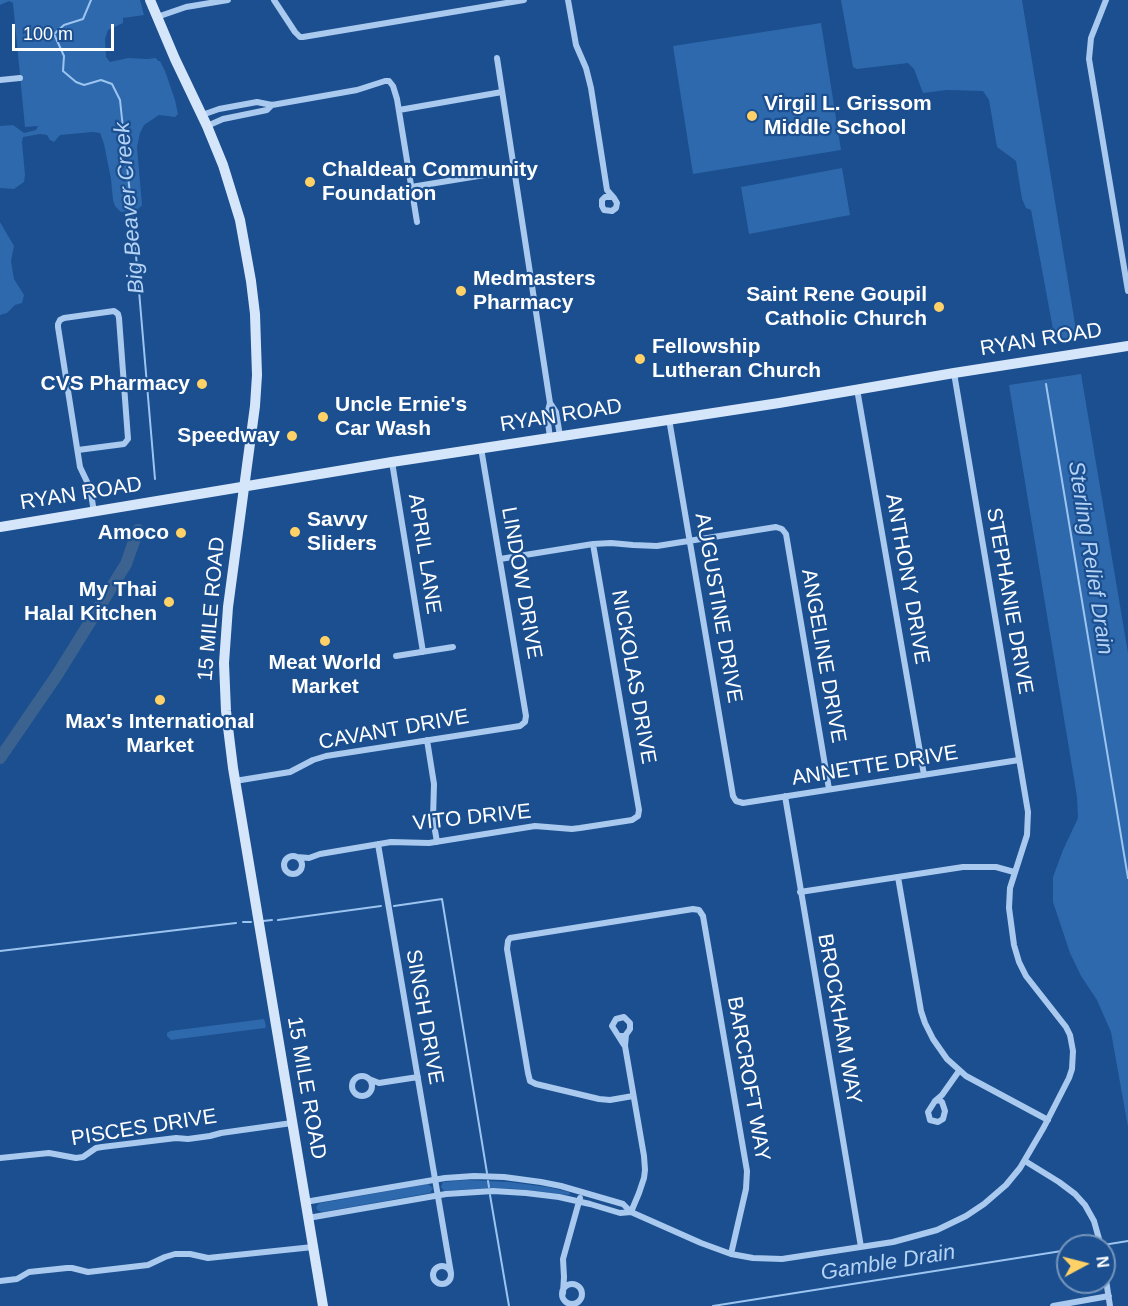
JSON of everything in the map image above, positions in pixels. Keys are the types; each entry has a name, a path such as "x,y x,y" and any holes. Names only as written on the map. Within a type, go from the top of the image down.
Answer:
{"main road":[{"name":"15 MILE ROAD","path":"150,0 223,165 246,248 254,298 257,375 253,431 228,607 224,663 226,711 235,782 323,1306"},
{"name":"RYAN ROAD","path":"0,527 392,462 1128,346"}],"street":[{"path":"157,17 186,7 228,0"},
{"path":"274,0 295,32 303,37 524,0"},
{"path":"568,0 576,45 586,68 591,88 607,190 616,201 614,210 609,212 602,206 607,190"},
{"path":"1106,0 1091,38 1089,59 1128,291"},
{"path":"497,58 550,403 547,414 555,437"},
{"path":"0,80 20,78"},
{"path":"202,115 214,110 257,102 272,105 357,90 387,81 393,86 399,110 417,222"},
{"path":"399,110 502,92"},
{"path":"207,126 223,119 267,110 272,105"},
{"path":"411,187 515,170"},
{"path":"603,198 613,197"},
{"path":"78,450 124,444 128,441 119,318 114,311 64,318 58,324 78,450 82,471 90,488 94,512"},
{"name":"STEPHANIE DRIVE","path":"631,1212 701,1243 731,1254 753,1258 783,1259 916,1237 966,1216 1006,1185 1025,1161 1069,1078 1073,1051 1070,1035 1026,976 1014,945 1009,908 1010,888 1027,835 1028,812 954,373"},
{"name":"ANTHONY DRIVE","path":"857,389 924,775"},
{"name":"AUGUSTINE DRIVE","path":"669,419 733,796 736,801"},
{"name":"LINDOW DRIVE","path":"481,448 526,716 525,722"},
{"name":"APRIL LANE","path":"392,462 423,652"},
{"name":"ANGELINE DRIVE","path":"690,541 776,527 782,529 786,534 829,789"},
{"path":"500,559 593,544 657,546 690,541"},
{"name":"NICKOLAS DRIVE","path":"593,544 639,810 638,816"},
{"path":"396,656 453,647"},
{"name":"CAVANT DRIVE","path":"235,782 290,772 326,756 520,726 525,722"},
{"path":"427,740 434,784 433,819 437,842"},
{"name":"ANNETTE DRIVE","path":"736,801 743,803 1019,760"},
{"name":"BROCKHAM WAY","path":"785,796 861,1247"},
{"name":"VITO DRIVE","path":"297,857 309,858 378,844 437,842 535,826 572,829 633,820 638,816"},
{"name":"SINGH DRIVE","path":"378,844 451,1274"},
{"path":"302,867 302,861 297,857 292,856 285,862 285,868 289,873 294,874 299,872 309,858"},
{"path":"800,892 972,866 996,867 1014,872"},
{"path":"898,877 919,999 925,1023 942,1053 959,1071 1048,1120"},
{"name":"BARCROFT WAY","path":"633,1096 610,1100 599,1099 530,1081 507,949 508,941 514,937 693,909 699,910 703,916 747,1171 746,1190 731,1254"},
{"path":"623,1035 645,1170 631,1212"},
{"path":"942,1095 944,1119 938,1122 932,1121 928,1117 928,1112 959,1071"},
{"path":"379,1083 363,1077 357,1078 352,1088 356,1094 362,1096 379,1083 418,1077"},
{"path":"368,1079 371,1084 370,1091"},
{"path":"935,1101 943,1104"},
{"name":"PISCES DRIVE","path":"0,1158 49,1153 76,1158 102,1147 191,1138 292,1123"},
{"path":"1025,1161 1075,1194 1085,1205 1094,1221 1098,1234"},
{"path":"305,1202 460,1176 504,1177 541,1182 582,1192 623,1204 631,1212"},
{"path":"308,1218 469,1192 514,1192 543,1195 579,1201 620,1213 631,1212"},
{"path":"564,1277 581,1290 578,1302 566,1301 562,1293 563,1259 582,1192"},
{"path":"0,1281 17,1279 29,1272 72,1268 88,1272 148,1265 175,1254 190,1254 207,1258 313,1247"},
{"path":"440,1267 448,1268 451,1274 446,1284 438,1283 434,1279 434,1273 435,1270 444,1263 448,1253"},
{"path":"562,1293 568,1285 574,1284"},
{"path":"1053,1306 1108,1296 1110,1306"}],"shaded area":[{"path":"0,0 140,0 144,15 123,18 123,23 108,30 105,39 106,57 110,62 128,58 156,58 160,61 178,114 175,117 159,115 144,125 140,133 137,147 142,205 137,210 121,212 115,206 100,133 60,135 54,142 47,135 23,137 24,182 14,189 0,188 0,126 13,125 24,133 36,130 38,126 25,127 13,3 9,1 0,5"},
{"path":"841,0 1022,0 1077,336 1055,340 1031,210 1026,208 1022,199 1016,161 997,147 989,100 983,91 947,90 923,93 914,69 908,63 857,69 853,67"},
{"path":"821,23 841,150 693,174 673,46"},
{"path":"842,168 850,215 749,234 741,187"},
{"path":"0,222 14,246 11,261 14,279 24,295 22,303 0,315"},
{"name":"Sterling Relief Drain","path":"1081,374 1128,653 1128,1127 1111,1032 1097,1000 1081,976 1070,953 1053,902 1053,877 1078,818 1077,797 1009,385"},
{"path":"264,1019 265,1028 171,1040 167,1036 170,1031"},
{"path":"466,1180 547,1187 570,1194 491,1188 444,1191 441,1187 443,1182"},
{"path":"428,1184 433,1188 430,1193 323,1212 316,1208 321,1203"}],"waterway":[{"name":"Big Beaver Creek","path":"91,0 83,19 64,25 54,34 64,56 63,71 76,82 84,85 101,80 112,84 120,100 134,232 155,479"},
{"name":"Sterling Relief Drain","path":"1046,384 1128,878"},
{"name":"Big Beaver Creek","path":"0,758 57,675 126,564 138,530"},
{"path":"394,906 442,899 487,1173"},
{"path":"278,920 381,906"},
{"path":"263,921 272,920"},
{"path":"243,922 251,922"},
{"path":"0,951 236,923"},
{"path":"488,1181 489,1187"},
{"path":"490,1195 509,1306"},
{"name":"Gamble Drain","path":"1116,1243 1128,1241"},
{"name":"Gamble Drain","path":"713,1306 1056,1252"}],"place":[{"name":"Virgil L. Grissom Middle School","path":"752,116"},
{"name":"Chaldean Community Foundation","path":"310,182"},
{"name":"Medmasters Pharmacy","path":"461,291"},
{"name":"Saint Rene Goupil Catholic Church","path":"939,307"},
{"name":"Fellowship Lutheran Church","path":"640,359"},
{"name":"CVS Pharmacy","path":"202,384"},
{"name":"Uncle Ernie's Car Wash","path":"323,417"},
{"name":"Speedway","path":"292,436"},
{"name":"Savvy Sliders","path":"295,532"},
{"name":"Amoco","path":"181,533"},
{"name":"My Thai Halal Kitchen","path":"169,602"},
{"name":"Meat World Market","path":"325,641"},
{"name":"Max's International Market","path":"160,700"}]}
